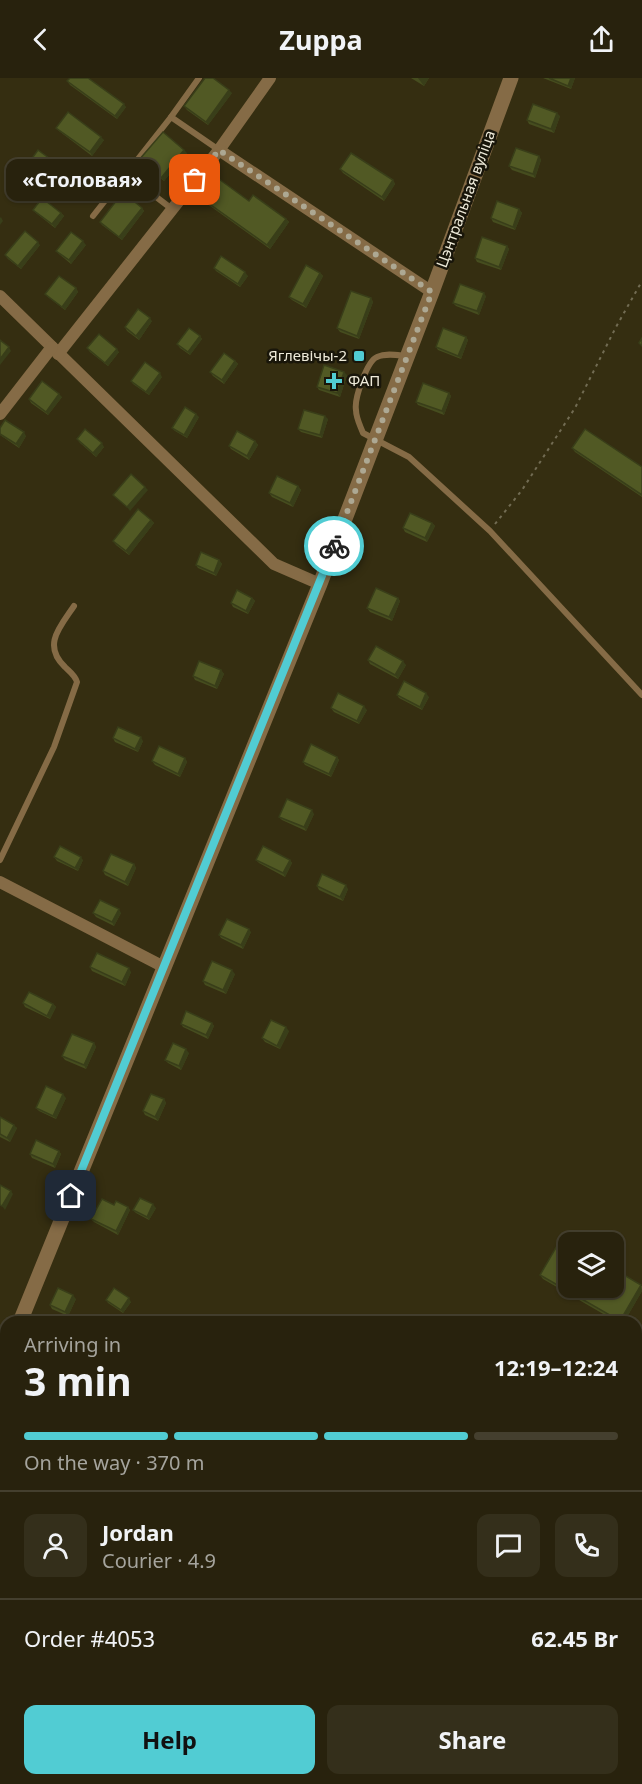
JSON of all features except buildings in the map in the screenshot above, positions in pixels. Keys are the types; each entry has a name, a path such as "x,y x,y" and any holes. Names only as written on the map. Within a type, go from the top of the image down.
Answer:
{"street":[{"path":"0,414 172,209 219,150 270,78"},
{"name":"Цэнтральная вуліца","path":"22,1316 320,584 511,78"},
{"path":"219,150 432,292"},
{"path":"0,296 274,564 320,584"},
{"path":"0,882 164,968"}],"lane":[{"path":"93,216 199,78"},
{"path":"171,117 219,150"},
{"path":"126,174 172,209"},
{"path":"407,356 392,354 377,357 371,361 355,407 363,433 409,457 490,531 642,695"},
{"path":"0,860 54,747 77,682 76,676 57,659 53,645 56,633 74,606"}],"path":[{"path":"490,531 522,490 576,408 616,327 642,281"}],"way so far":[{"path":"195,180 219,150 432,292 334,546"}],"place":[{"name":"«Столовая»","path":"195,180"},
{"name":"Яглевічы-2","path":"359,356"},
{"name":"ФАП","path":"334,381"}],"route":[{"path":"71,1196 334,546"}]}
